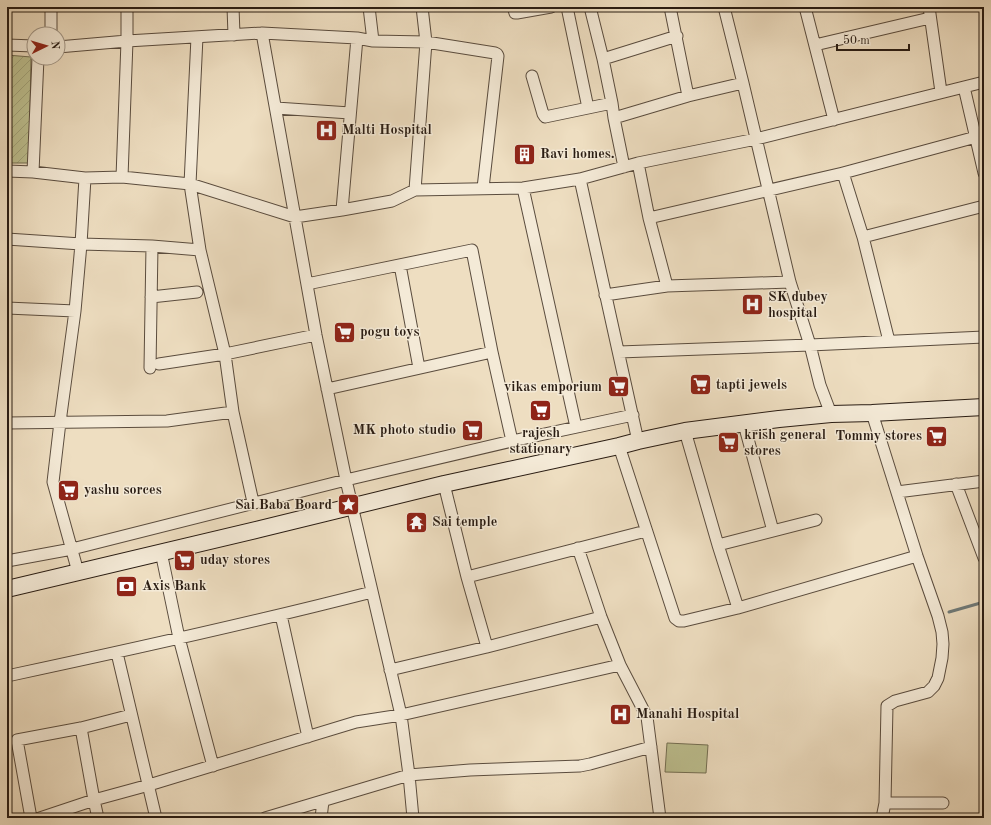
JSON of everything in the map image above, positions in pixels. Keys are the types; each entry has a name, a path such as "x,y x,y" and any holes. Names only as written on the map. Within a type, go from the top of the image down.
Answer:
{"street":[{"path":"51,7 51,26"},
{"path":"122,177 127,41 126,7"},
{"path":"233,7 234,35"},
{"path":"369,7 373,41"},
{"path":"414,190 426,42 422,7"},
{"path":"513,7 514,13 551,7"},
{"path":"567,7 588,108"},
{"path":"590,7 603,59 624,167"},
{"path":"670,7 688,96"},
{"path":"724,7 744,84 790,282 810,345 820,385 831,414"},
{"path":"805,7 834,120"},
{"path":"815,45 929,12 941,92"},
{"path":"66,46 262,33 357,38 373,41 426,42 495,53 498,56 483,188"},
{"path":"262,33 306,284 327,389 346,480 401,715 413,818"},
{"path":"603,59 677,36"},
{"path":"197,37 190,184 200,250 225,354 233,412 253,502"},
{"path":"342,210 357,38"},
{"path":"7,45 26,46"},
{"path":"33,172 38,66"},
{"path":"532,76 543,114 545,116 612,103"},
{"path":"7,171 33,172 85,178 122,177 190,184 295,217 392,201 414,190 523,188 580,179 638,163 756,140 984,82"},
{"path":"614,118 688,96 744,84"},
{"path":"964,87 984,173"},
{"path":"276,108 350,113"},
{"path":"649,218 843,173 976,137"},
{"path":"638,163 649,218 667,286"},
{"path":"843,173 863,237 888,341"},
{"path":"78,572 53,482 75,310 85,178"},
{"path":"580,179 638,441"},
{"path":"523,188 576,427"},
{"path":"863,237 984,206"},
{"path":"7,240 152,246 200,250"},
{"path":"152,246 151,297 154,366 225,354 316,335"},
{"path":"306,284 472,250 492,352 512,441"},
{"path":"400,265 419,368"},
{"path":"605,295 667,286 790,282"},
{"path":"151,297 197,292"},
{"path":"7,308 75,310"},
{"path":"619,352 984,337"},
{"path":"327,389 492,352"},
{"path":"7,589 444,484 685,431 831,414 984,407"},
{"path":"7,423 167,421 233,412"},
{"path":"872,413 917,556 938,616 944,644 938,678 934,686 928,692 895,701 887,706 885,803 882,818"},
{"path":"7,561 72,549 253,502 512,441 633,416"},
{"path":"744,424 772,531"},
{"path":"685,431 738,608"},
{"path":"619,446 675,618 679,621 738,608 917,556"},
{"path":"897,492 984,481"},
{"path":"444,484 467,577 487,647"},
{"path":"956,484 983,551"},
{"path":"718,545 816,520"},
{"path":"467,577 646,531"},
{"path":"578,548 601,617 620,665 647,717 660,818"},
{"path":"161,552 180,638 213,766"},
{"path":"7,676 117,653 372,592"},
{"path":"281,615 308,737"},
{"path":"390,670 487,647 601,617"},
{"path":"117,653 156,818"},
{"path":"40,818 61,814 94,800 213,766 356,722 401,715 620,665"},
{"path":"30,818 17,740 81,728 131,715"},
{"path":"81,728 98,818"},
{"path":"265,818 409,775 470,770 580,766 651,747"},
{"path":"321,818 323,801"},
{"path":"885,803 942,803"}],"green space":[{"path":"7,55 26,57 26,66 31,66 29,163 7,163"},
{"path":"667,743 708,745 706,773 665,772"}],"waterway":[{"path":"949,612 984,602"}],"place":[{"name":"Malti Hospital","path":"326,130"},
{"name":"Ravi homes.","path":"525,154"},
{"name":"SK dubey hospital","path":"752,305"},
{"name":"pogu toys","path":"345,332"},
{"name":"tapti jewels","path":"700,385"},
{"name":"vikas emporium","path":"618,387"},
{"name":"rajesh stationary","path":"541,411"},
{"name":"MK photo studio","path":"472,430"},
{"name":"Tommy stores","path":"937,436"},
{"name":"krish general stores","path":"728,443"},
{"name":"yashu sorces","path":"69,490"},
{"name":"Sai Baba Board","path":"348,505"},
{"name":"Sai temple","path":"416,522"},
{"name":"uday stores","path":"185,560"},
{"name":"Axis Bank","path":"127,586"},
{"name":"Manahi Hospital","path":"620,714"}]}
